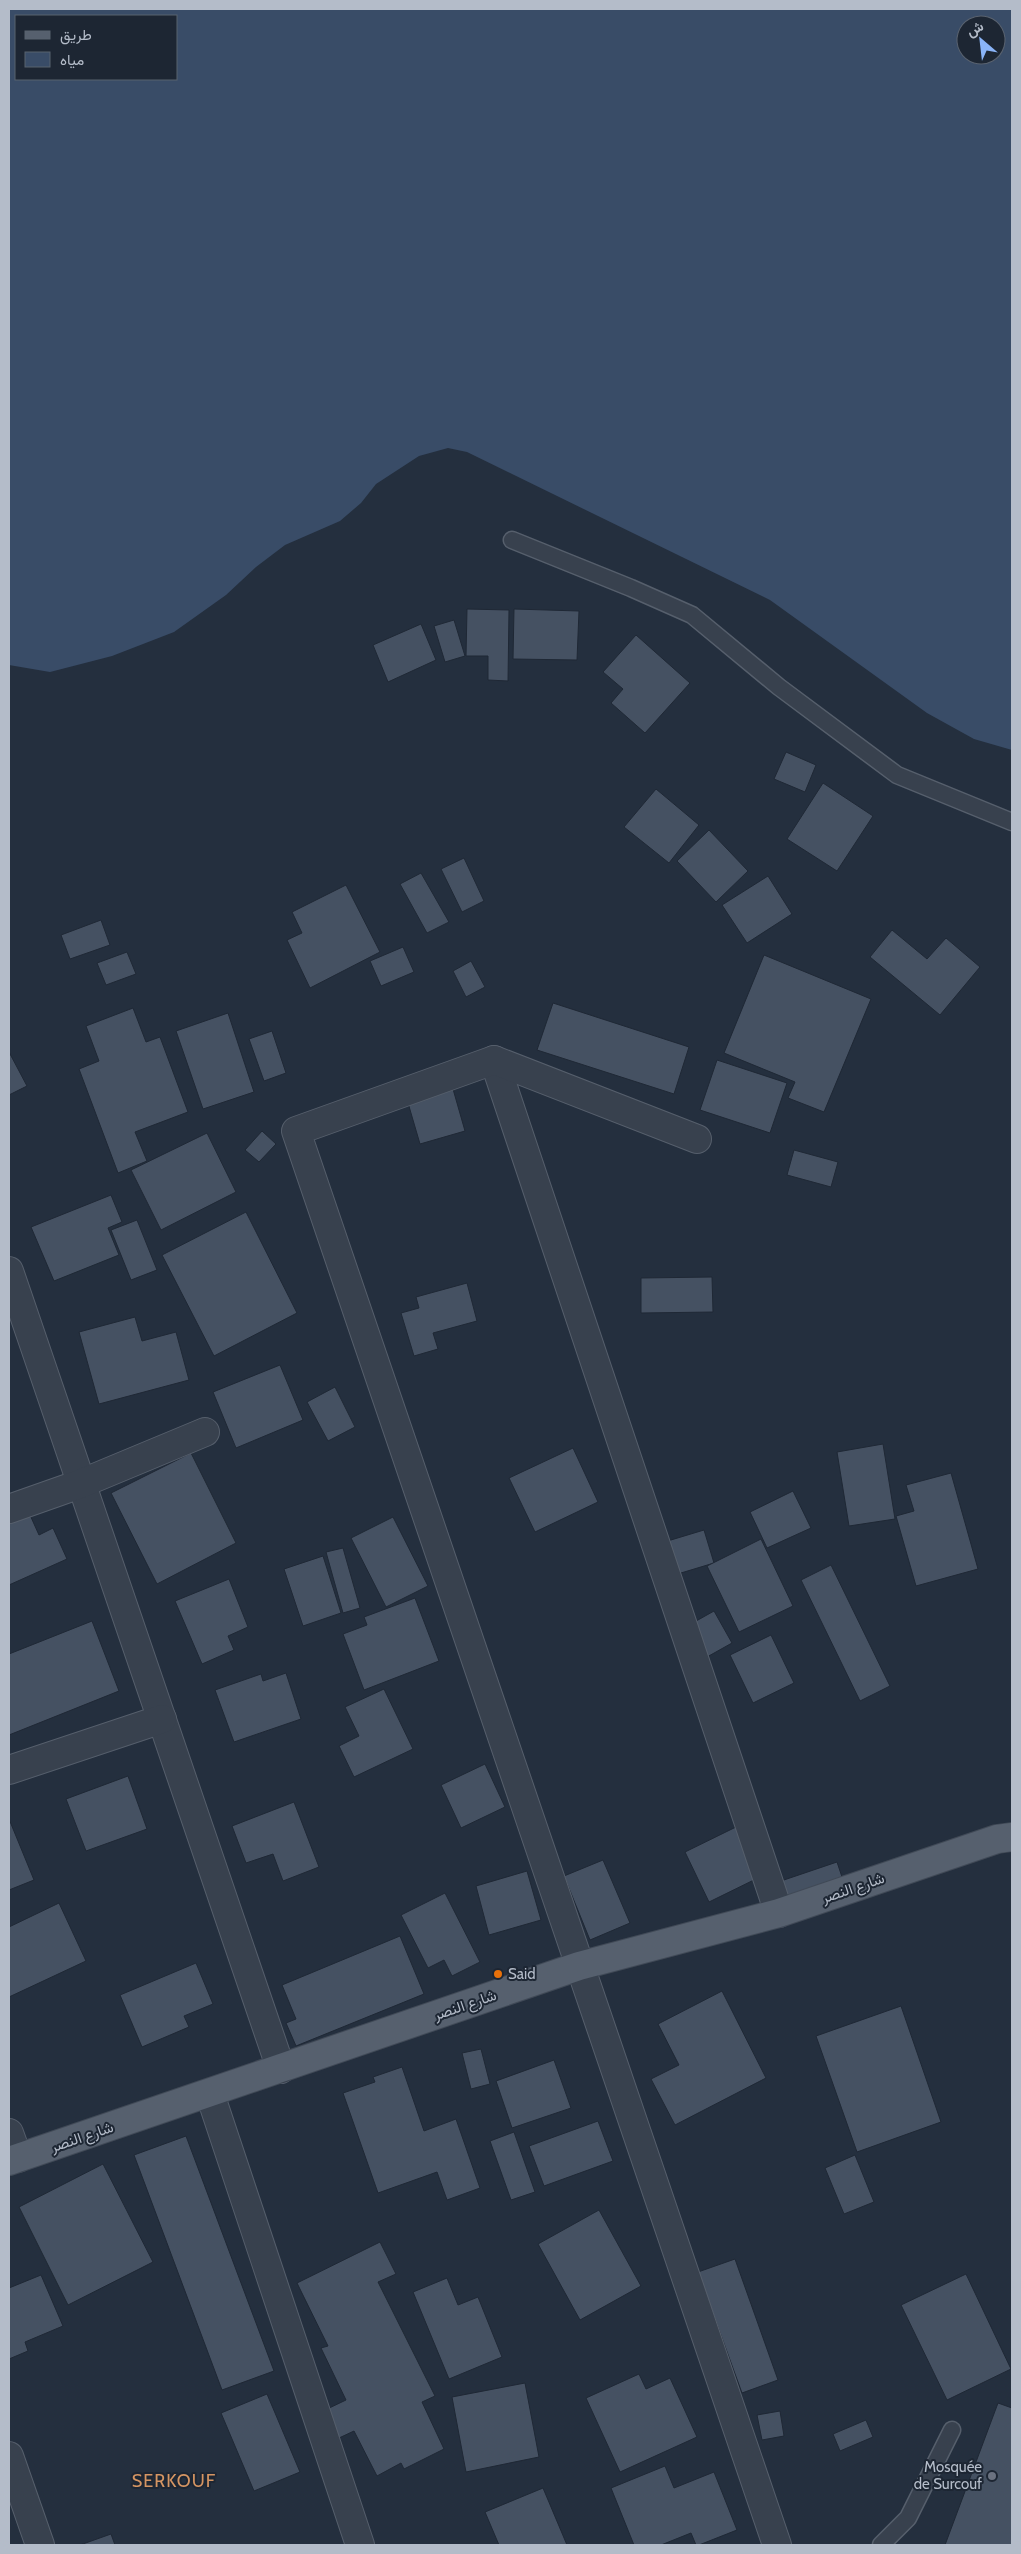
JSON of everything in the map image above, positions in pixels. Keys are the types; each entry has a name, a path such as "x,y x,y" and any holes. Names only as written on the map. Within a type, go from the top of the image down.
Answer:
{"main road":[{"name":"شارع النصر","path":"13,2160 579,1966 779,1913 997,1839 1012,1837"}],"street":[{"path":"697,1138 494,1060 296,1131 777,2545"},
{"path":"494,1060 779,1913"},
{"path":"9,1271 80,1484 281,2069"},
{"path":"9,1509 80,1484 205,1432"},
{"path":"9,1770 162,1719"},
{"path":"210,2094 360,2545"},
{"path":"9,2133 13,2160"},
{"path":"9,2456 40,2545"}],"lane":[{"path":"512,540 692,615 779,687 897,774 1012,822"},
{"path":"881,2545 908,2518 952,2430"}],"water":[{"path":"9,9 1012,9 1012,750 974,739 927,713 770,600 467,452 448,448 419,456 376,484 361,503 340,521 285,545 256,567 226,595 174,632 112,656 50,672 9,665"}],"building":[{"path":"467,609 509,610 508,681 488,680 488,656 466,656"},
{"path":"514,609 579,611 577,660 513,659"},
{"path":"454,620 465,656 445,662 434,626"},
{"path":"421,624 436,660 388,682 373,645"},
{"path":"636,635 690,683 645,733 611,703 623,689 603,672"},
{"path":"786,752 816,765 805,792 774,779"},
{"path":"823,783 873,816 837,871 787,839"},
{"path":"656,789 699,825 669,863 624,827"},
{"path":"709,830 748,871 716,902 677,861"},
{"path":"464,858 484,901 462,912 441,869"},
{"path":"421,873 449,922 427,933 400,884"},
{"path":"768,876 792,914 747,943 722,905"},
{"path":"346,885 380,952 310,988 287,940 302,933 292,912"},
{"path":"101,920 110,945 70,959 61,935"},
{"path":"892,930 927,959 946,938 980,967 940,1015 870,957"},
{"path":"403,947 414,972 381,986 370,961"},
{"path":"127,952 136,974 106,985 97,963"},
{"path":"764,955 871,999 824,1112 788,1098 795,1082 724,1053"},
{"path":"471,961 485,987 466,997 453,971"},
{"path":"553,1003 689,1047 674,1094 537,1050"},
{"path":"133,1008 146,1042 160,1037 188,1112 135,1132 147,1161 118,1173 79,1069 99,1061 86,1026"},
{"path":"228,1013 254,1092 203,1109 176,1031"},
{"path":"272,1031 286,1073 264,1081 249,1039"},
{"path":"9,1052 27,1086 9,1095"},
{"path":"717,1060 787,1083 770,1133 700,1110"},
{"path":"451,1082 465,1131 420,1144 406,1096"},
{"path":"262,1131 276,1144 259,1162 245,1150"},
{"path":"207,1133 236,1192 161,1230 131,1170"},
{"path":"794,1150 838,1162 831,1187 787,1175"},
{"path":"111,1195 122,1222 108,1228 119,1255 54,1281 31,1227"},
{"path":"246,1212 297,1313 214,1356 162,1255"},
{"path":"137,1220 157,1270 131,1280 111,1230"},
{"path":"712,1277 713,1312 641,1313 641,1278"},
{"path":"467,1283 477,1321 433,1333 438,1349 414,1356 401,1313 419,1308 416,1297"},
{"path":"135,1317 142,1341 176,1332 189,1380 99,1404 79,1332"},
{"path":"280,1365 303,1420 236,1448 213,1392"},
{"path":"335,1387 355,1427 328,1441 307,1402"},
{"path":"883,1444 895,1519 849,1526 837,1452"},
{"path":"573,1448 598,1502 535,1532 509,1478"},
{"path":"191,1453 236,1543 157,1584 111,1493"},
{"path":"951,1473 978,1569 916,1586 896,1516 914,1511 906,1485"},
{"path":"793,1491 811,1528 767,1548 750,1512"},
{"path":"26,1506 39,1535 53,1528 67,1559 9,1585 9,1514"},
{"path":"393,1517 428,1586 386,1607 351,1538"},
{"path":"704,1530 714,1563 671,1576 661,1543"},
{"path":"761,1539 793,1606 739,1632 707,1566"},
{"path":"343,1548 360,1608 343,1613 326,1552"},
{"path":"323,1556 341,1613 303,1626 284,1569"},
{"path":"831,1565 890,1686 860,1701 801,1580"},
{"path":"229,1579 248,1627 228,1636 234,1650 202,1664 175,1601"},
{"path":"415,1598 439,1661 364,1690 343,1634 367,1625 364,1617"},
{"path":"714,1611 732,1643 707,1657 689,1625"},
{"path":"92,1621 119,1691 9,1735 9,1654"},
{"path":"771,1635 794,1683 753,1703 730,1655"},
{"path":"286,1673 301,1719 234,1742 215,1690 261,1674 263,1681"},
{"path":"384,1689 413,1749 354,1777 339,1746 359,1736 345,1707"},
{"path":"485,1764 505,1807 461,1828 441,1785"},
{"path":"128,1776 147,1829 86,1851 66,1799"},
{"path":"294,1802 319,1867 283,1881 273,1854 246,1863 232,1826"},
{"path":"9,1819 34,1880 9,1890"},
{"path":"738,1826 762,1876 709,1902 685,1852"},
{"path":"603,1860 630,1923 590,1940 564,1876"},
{"path":"837,1862 843,1880 784,1900 778,1882"},
{"path":"527,1871 541,1920 489,1935 476,1886"},
{"path":"445,1893 480,1962 452,1976 444,1960 428,1968 401,1915"},
{"path":"59,1903 86,1961 9,1997 9,1927"},
{"path":"400,1936 424,1994 296,2046 286,2023 296,2019 282,1985"},
{"path":"196,1963 213,2004 184,2016 189,2027 142,2047 120,1995"},
{"path":"722,1991 766,2078 675,2125 651,2079 679,2065 658,2024"},
{"path":"901,2006 941,2122 857,2152 816,2036"},
{"path":"481,2049 490,2084 471,2089 462,2053"},
{"path":"554,2060 571,2108 512,2128 496,2081"},
{"path":"402,2067 424,2131 456,2119 480,2188 447,2200 437,2172 378,2193 343,2093 375,2082 373,2077"},
{"path":"598,2121 613,2161 544,2186 529,2146"},
{"path":"514,2132 535,2192 511,2200 490,2141"},
{"path":"186,2136 274,2371 222,2390 134,2155"},
{"path":"855,2155 874,2202 844,2214 825,2168"},
{"path":"103,2164 153,2262 68,2305 19,2207"},
{"path":"599,2210 641,2286 580,2320 538,2244"},
{"path":"380,2242 396,2274 378,2282 435,2396 422,2402 444,2449 404,2469 401,2463 377,2476 354,2431 339,2438 325,2410 346,2400 321,2348 328,2346 297,2283"},
{"path":"735,2259 778,2380 742,2393 698,2272"},
{"path":"966,2274 1011,2369 947,2400 901,2305"},
{"path":"41,2275 63,2326 25,2342 28,2351 9,2359 9,2288"},
{"path":"447,2278 458,2305 478,2297 502,2357 449,2379 413,2292"},
{"path":"639,2374 646,2389 670,2378 697,2437 620,2472 586,2398"},
{"path":"525,2383 539,2457 466,2472 452,2397"},
{"path":"267,2394 300,2472 254,2491 221,2413"},
{"name":"Mosquée de Surcouf","path":"998,2403 1012,2408 1012,2545 945,2545"},
{"path":"780,2411 784,2436 762,2440 757,2415"},
{"path":"866,2420 873,2437 840,2451 833,2434"},
{"path":"665,2466 674,2488 714,2472 737,2530 699,2545 696,2545 691,2533 661,2545 634,2545 611,2488"},
{"path":"543,2488 567,2545 499,2545 485,2512"},
{"path":"111,2534 115,2545 80,2545"}],"place":[{"name":"Said","path":"498,1974"},
{"name":"Mosquée de Surcouf","path":"992,2476"}],"district":[{"name":"SERKOUF","path":"174,2481"}]}
